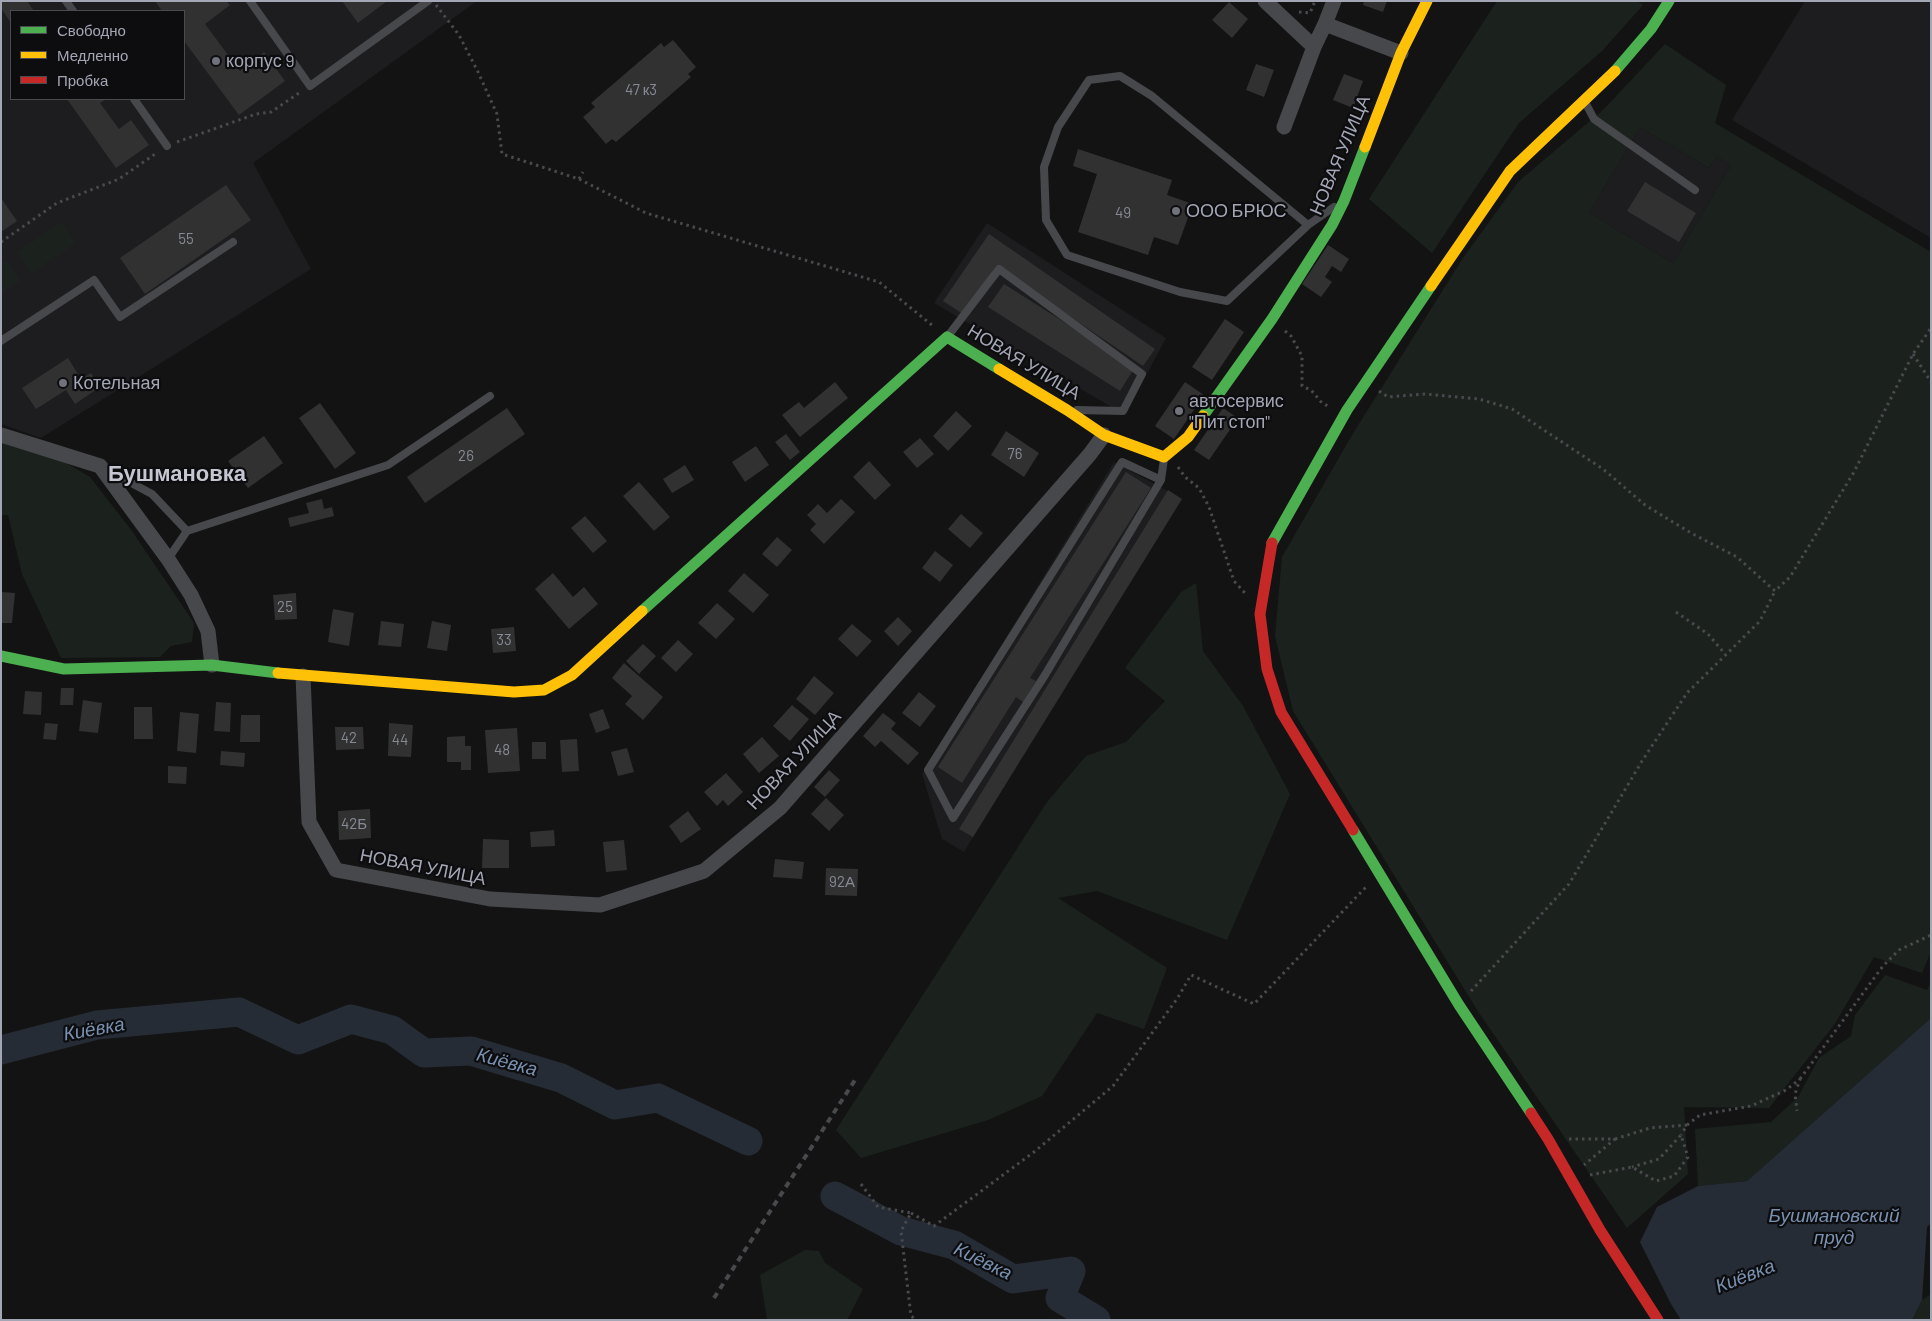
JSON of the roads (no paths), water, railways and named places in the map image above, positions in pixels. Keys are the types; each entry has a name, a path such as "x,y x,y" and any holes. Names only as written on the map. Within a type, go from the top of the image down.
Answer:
{"street":[{"path":"1265,1 1314,47"},
{"path":"1284,127 1314,47 1334,1"},
{"name":"НОВАЯ УЛИЦА","path":"1,656 64,668 212,665 302,676 514,692 544,690 572,675 947,337 1067,410 1104,435 1164,457 1188,436 1272,319 1332,225 1344,201 1402,53 1427,1"},
{"path":"1658,1320 1600,1230 1548,1139 1458,1005 1282,712 1267,669 1260,614 1271,544 1347,410 1510,171 1612,74 1652,29 1669,1"},
{"path":"1325,24 1402,53"},
{"path":"1,435 100,466 168,559 191,595 208,631 212,665"},
{"name":"НОВАЯ УЛИЦА","path":"302,676 309,822 336,870 490,899 600,905 704,871 780,808 1090,454 1104,435"}],"lane":[{"path":"250,1 310,86 428,1"},
{"path":"1308,225 1152,96 1120,76 1089,80 1058,127 1044,167 1046,220 1067,254 1180,292 1227,301 1308,225 1344,201"},
{"path":"135,100 167,146"},
{"path":"1584,100 1594,119 1695,190"},
{"path":"1,341 94,280 120,317 233,242"},
{"path":"947,337 999,269 1142,374 1123,411 1067,410"},
{"path":"168,559 187,530 388,465 490,396"},
{"path":"1161,480 1122,462 928,770 953,818 1045,675 1161,480 1164,457"},
{"path":"100,466 152,494 187,530"}],"water":[{"name":"Бушмановский пруд","path":"1931,1018 1931,1223 1927,1227 1922,1300 1912,1320 1681,1320 1640,1242 1657,1207 1698,1186 1747,1181"}],"waterway":[{"name":"Киёвка","path":"1,1050 97,1025 239,1012 298,1040 351,1019 392,1030 424,1053 471,1051 561,1078 615,1105 658,1098 748,1141"},
{"name":"Киёвка","path":"835,1196 901,1231 954,1245 1013,1279 1071,1271 1060,1298 1096,1320"}],"railway":[{"path":"714,1298 855,1080"}],"place":[{"name":"корпус 9","path":"216,61"},
{"name":"ООО БРЮС","path":"1176,211"},
{"name":"Котельная","path":"63,383"},
{"name":"автосервис \"Пит стоп\"","path":"1179,411"}],"district":[{"name":"Бушмановка","path":"177,474"}]}
